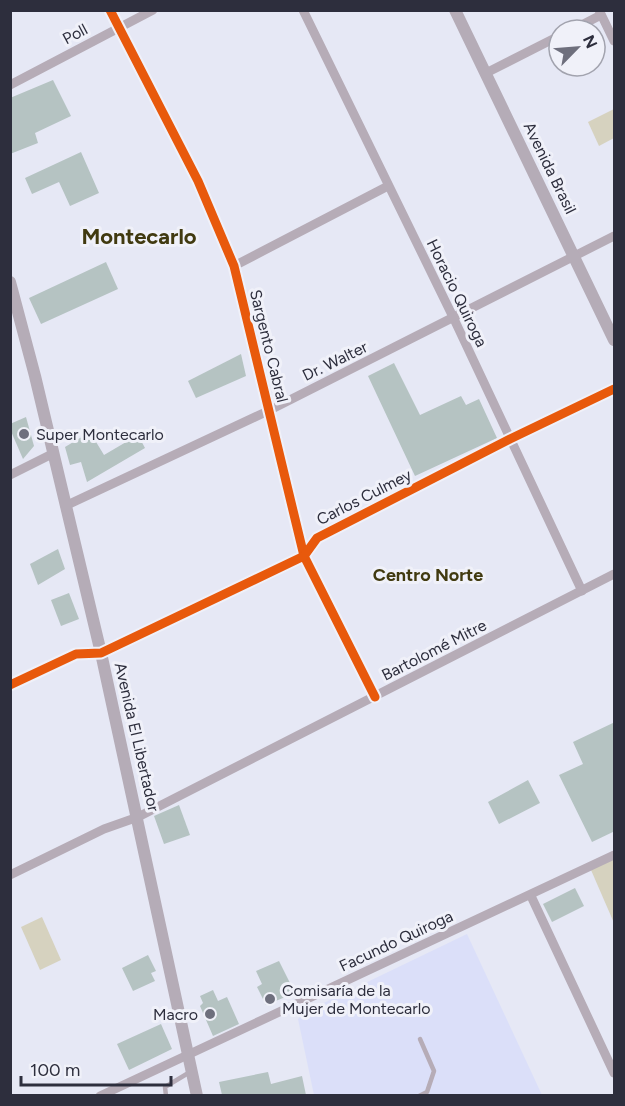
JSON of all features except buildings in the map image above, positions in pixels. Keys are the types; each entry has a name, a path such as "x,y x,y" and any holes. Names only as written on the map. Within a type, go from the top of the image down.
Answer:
{"main road":[{"name":"Avenida Brasil","path":"455,10 615,340"},
{"name":"Avenida El Libertador","path":"11,284 101,653 197,1095"}],"street":[{"name":"Sargento Cabral","path":"110,10 198,181 234,266 304,556 375,697"},
{"name":"Poll","path":"10,85 153,10"},
{"name":"Horacio Quiroga","path":"303,10 454,319 582,591"},
{"path":"600,13 615,41"},
{"path":"486,73 547,42"},
{"path":"234,266 388,186"},
{"name":"Dr. Walter","path":"65,506 270,410 615,236"},
{"name":"Carlos Culmey","path":"10,686 76,654 101,653 304,556 317,538 510,439 615,389"},
{"path":"10,475 54,453"},
{"name":"Bartolomé Mitre","path":"10,875 104,829 138,817 615,574"},
{"name":"Facundo Quiroga","path":"100,1095 615,855"},
{"path":"531,896 615,1073"}],"lane":[{"path":"419,1095 427,1092 434,1071 420,1040"},
{"path":"166,1095 165,1087 192,1070"}],"shaded area":[{"path":"614,109 614,138 599,146 588,122"},
{"path":"614,859 614,923 591,870"},
{"path":"42,917 61,960 40,970 21,927"},
{"path":"467,934 542,1095 314,1095 298,1019 305,1012"}],"cycle path":[{"path":"110,10 198,181 234,266 304,556 375,697"},
{"path":"10,685 76,654 101,653 304,556 317,538 510,439 614,389"}],"place":[{"name":"Super Montecarlo","path":"24,434"},
{"name":"Comisaría de la Mujer de Montecarlo","path":"270,999"},
{"name":"Macro","path":"210,1014"}],"district":[{"name":"Montecarlo","path":"139,236"},
{"name":"Centro Norte","path":"428,575"}]}
